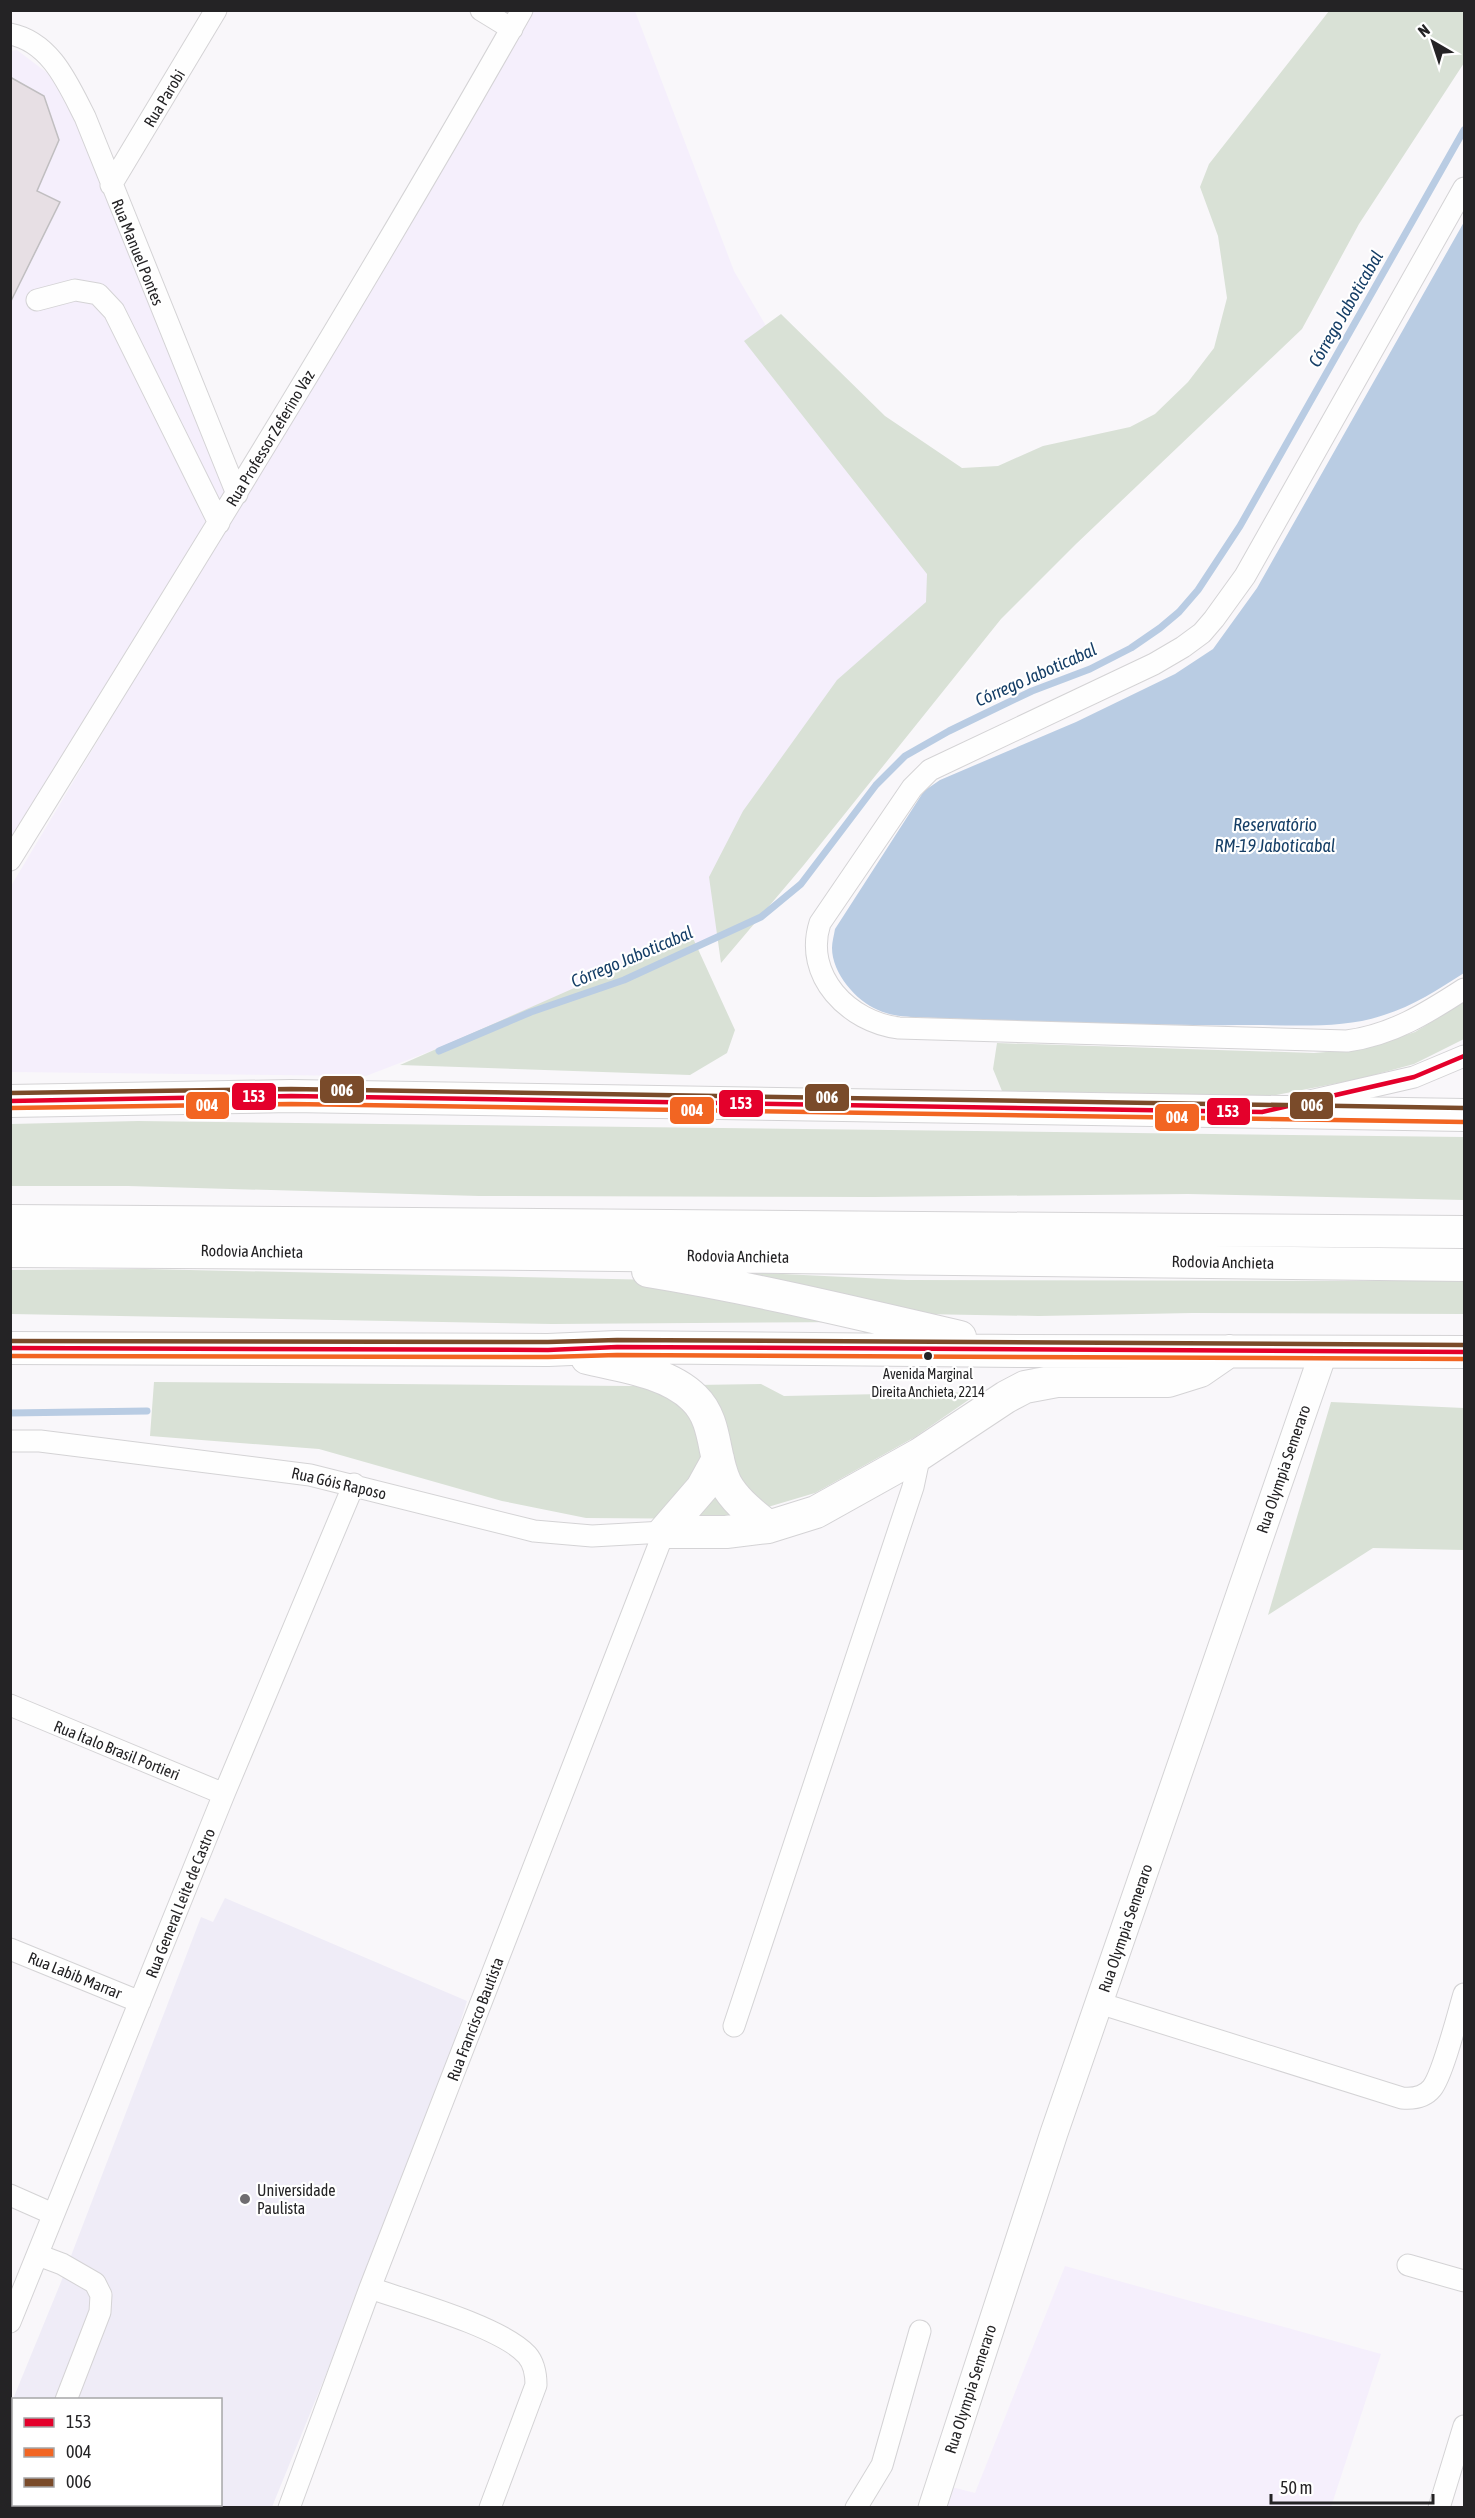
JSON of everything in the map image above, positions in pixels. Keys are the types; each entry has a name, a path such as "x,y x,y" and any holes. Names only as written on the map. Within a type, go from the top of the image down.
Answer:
{"highway":[{"path":"10,1101 291,1096 1464,1115"},
{"name":"Rodovia Anchieta","path":"10,1221 1464,1232"},
{"name":"Rodovia Anchieta","path":"10,1251 534,1254 1464,1265"},
{"path":"534,1254 721,1283 1019,1351"},
{"path":"10,1348 548,1350 617,1347 1464,1352"},
{"path":"548,1350 612,1364 672,1383 694,1398 707,1415 726,1483 735,1496 768,1527"},
{"path":"664,1532 726,1532 768,1527 816,1512 920,1454 1006,1396 1025,1387 1057,1381 1168,1381 1200,1371 1229,1351"},
{"path":"664,1532 702,1488 718,1459"}],"main road":[{"name":"Rua Olympia Semeraro","path":"932,2508 1099,2002 1324,1351"}],"street":[{"name":"Rua Parobi","path":"111,184 216,10"},
{"path":"481,10 512,29"},
{"name":"Rua Professor Zeferino Vaz","path":"10,860 237,494 522,10"},
{"name":"Rua Manuel Pontes","path":"10,34 18,35 38,47 59,67 85,117 237,494"},
{"path":"1464,188 1245,576 1214,620 1202,633 1154,664 941,763 920,778 820,923 816,942 817,962 823,977 846,1006 872,1022 899,1028 1347,1041 1384,1034 1406,1024 1464,989"},
{"path":"37,300 75,290 98,294 114,311 219,523"},
{"path":"1262,1112 1414,1077 1464,1056"},
{"name":"Rua Góis Raposo","path":"10,1441 40,1441 275,1469 354,1484 479,1519 534,1531 592,1536 664,1532"},
{"path":"734,2026 913,1487 920,1454"},
{"name":"Rua General Leite de Castro","path":"10,2322 224,1794 354,1484"},
{"name":"Rua Francisco Bautista","path":"289,2508 370,2288 664,1532"},
{"name":"Rua Ítalo Brasil Portieri","path":"10,1706 224,1794"},
{"name":"Rua Labib Marrar","path":"10,1949 140,2002"},
{"path":"1099,2002 1402,2098 1417,2099 1431,2088 1438,2073 1464,1994"},
{"path":"10,2195 53,2214"},
{"path":"38,2255 62,2264 95,2283 101,2295 100,2312 67,2398"},
{"path":"1408,2265 1464,2281"},
{"path":"370,2288 467,2322 511,2341 528,2356 536,2372 536,2385 490,2508"},
{"path":"856,2508 882,2465 920,2331"},
{"path":"1439,2508 1464,2426"}],"shaded area":[{"path":"533,11 635,11 734,271 804,391 980,597 722,939 366,1076 11,1072 11,886"},
{"path":"1329,11 1464,11 1464,63 1359,224 1302,329 1076,544 1001,619 803,866 721,963 709,877 743,811 837,680 926,602 927,574 744,341 781,314 885,416 962,468 998,466 1043,446 1130,427 1155,414 1188,382 1214,348 1227,298 1218,236 1200,187 1209,164"},
{"path":"17,50 54,78 73,106 230,487 11,837 10,51"},
{"path":"692,936 735,1030 727,1053 690,1075 400,1065"},
{"path":"1464,1002 1464,1039 1414,1064 1359,1079 1271,1096 1002,1091 993,1069 997,1043 1314,1053 1362,1049 1415,1032"},
{"path":"138,1121 1464,1137 1464,1200 1188,1194 873,1197 479,1196 128,1186 11,1186 11,1124"},
{"path":"145,1269 658,1280 857,1322 552,1324 11,1314 10,1270"},
{"path":"720,1271 907,1280 1464,1281 1464,1314 1192,1313 1039,1316 921,1314"},
{"path":"154,1382 630,1386 761,1384 784,1396 980,1392 915,1437 815,1493 727,1519 586,1518 502,1501 319,1449 150,1436"},
{"path":"1331,1402 1464,1408 1464,1550 1373,1548 1268,1615"},
{"name":"Universidade Paulista","path":"225,1898 467,2001 431,2116 272,2507 11,2508 12,2402 12,2506 222,2506 222,2398 13,2398 61,2282 201,1917 213,1922"},
{"path":"1065,2266 1381,2354 1331,2507 936,2508 944,2485 975,2493"}],"water":[{"name":"Reservatório RM-19 Jaboticabal","path":"1464,222 1464,973 1426,997 1395,1011 1353,1022 1319,1025 1124,1024 911,1017 882,1012 862,1000 847,985 836,967 832,948 835,929 924,791 940,780 1076,722 1175,674 1213,649 1257,588"}],"building":[{"path":"10,77 44,96 59,140 37,191 60,202 10,303"}],"waterway":[{"name":"Córrego Jaboticabal","path":"439,1051 531,1012 624,980 761,917 801,884 876,785 905,756 949,731 1032,691 1090,669 1131,648 1179,612 1198,590 1240,526 1464,130"},
{"name":"Córrego Jaboticabal","path":"10,1413 147,1411"}],"transit line":[{"name":"153","path":"10,1101 291,1096 1262,1112 1414,1077 1464,1056"},
{"name":"006","path":"10,1093 291,1089 1464,1108"},
{"name":"004","path":"10,1108 291,1104 1464,1122"},
{"name":"006","path":"10,1341 548,1342 617,1340 1464,1345"},
{"name":"153","path":"10,1348 548,1350 617,1347 1464,1352"},
{"name":"004","path":"10,1356 548,1357 617,1355 1464,1359"}],"place":[{"name":"Avenida Marginal Direita Anchieta, 2214","path":"928,1356"},
{"name":"Universidade Paulista","path":"245,2199"}]}
